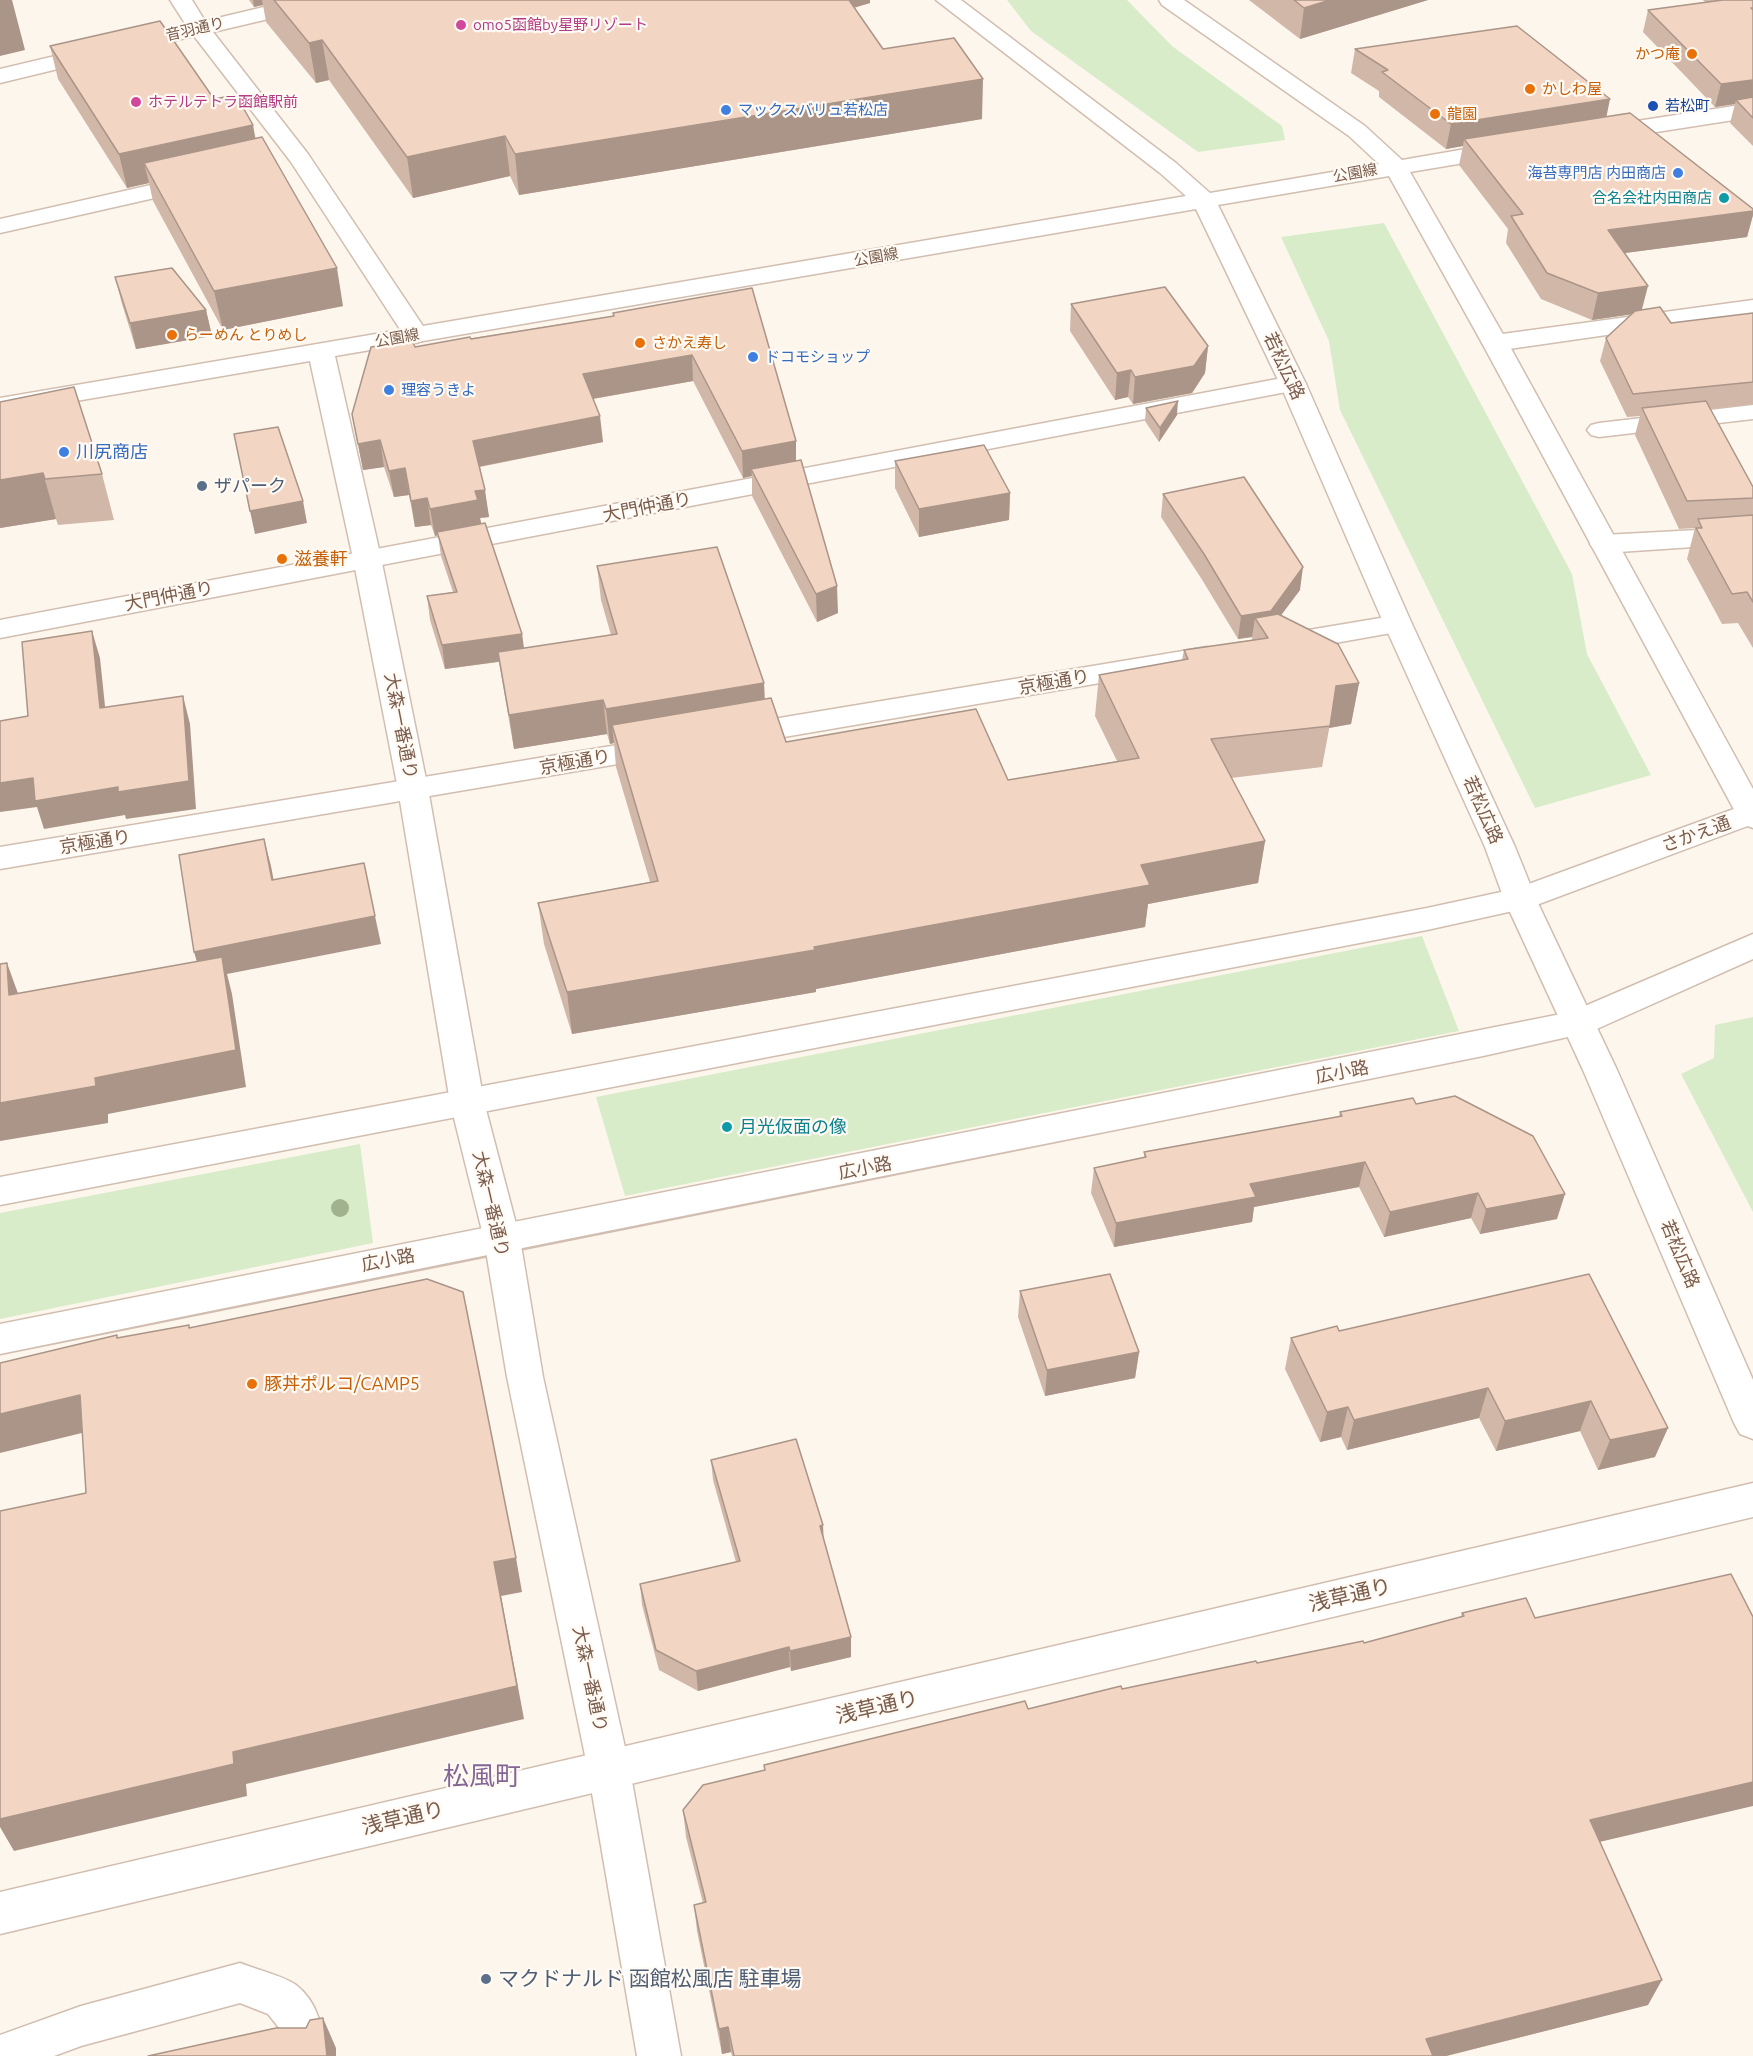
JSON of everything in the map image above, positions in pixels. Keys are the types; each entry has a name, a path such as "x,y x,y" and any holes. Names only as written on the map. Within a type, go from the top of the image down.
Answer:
{"street":[{"path":"181,0 300,159 416,335"},
{"name":"音羽通り","path":"0,76 320,0"},
{"path":"947,0 1168,168 1204,200"},
{"path":"1170,0 1357,131 1395,166 1495,343 1752,815"},
{"path":"1579,137 1753,110"},
{"name":"公園線","path":"0,406 1395,166 1533,145"},
{"path":"276,164 300,159"},
{"path":"0,226 219,177"},
{"name":"若松広路","path":"1204,200 1293,384 1398,624 1500,848 1520,899 1578,1023 1753,1423"},
{"path":"1495,343 1753,307"},
{"name":"大森一番通り","path":"321,352 367,558 413,789 467,1102 502,1239 525,1377 609,1770 659,2056"},
{"name":"大門仲通り","path":"0,629 1293,384"},
{"path":"1604,544 1753,535"},
{"name":"京極通り","path":"0,858 1398,624"},
{"name":"さかえ通","path":"1520,899 1752,815"},
{"path":"0,1191 1392,926 1520,899"},
{"name":"広小路","path":"0,1339 1578,1023 1753,946"},
{"name":"浅草通り","path":"0,1913 1753,1500"}],"lane":[{"path":"1599,430 1753,412"},
{"path":"0,2055 81,2026 240,1983 282,1999 300,2022 302,2047"}],"green space":[{"path":"1007,0 1127,0 1172,46 1282,126 1285,140 1198,152 1031,31"},
{"path":"1384,223 1572,574 1587,654 1651,775 1535,808 1340,410 1329,341 1281,237"},
{"path":"1422,936 1459,1031 625,1196 596,1097"},
{"path":"1753,1017 1753,1212 1681,1074 1714,1058 1715,1025"},
{"path":"360,1144 373,1243 0,1319 0,1213"}],"building":[{"path":"274,0 849,0 883,49 954,38 983,79 515,154 505,136 407,157 322,40 309,43"},
{"path":"1294,0 1330,0 1304,8"},
{"path":"1723,0 1753,0 1753,8 1751,8 1753,10 1753,80 1721,84 1648,10"},
{"path":"160,21 214,99 236,95 253,125 119,154 50,46"},
{"path":"1517,26 1610,99 1451,124 1382,72 1388,70 1355,49"},
{"path":"1753,97 1753,118 1736,100"},
{"path":"1630,113 1753,211 1608,230 1648,286 1598,293 1547,273 1511,216 1523,214 1464,139"},
{"path":"262,137 337,268 214,291 144,163"},
{"path":"172,268 206,310 130,323 115,277"},
{"path":"1165,287 1208,346 1194,366 1135,377 1131,370 1117,373 1071,304"},
{"path":"752,288 796,441 742,451 692,355 583,374 600,416 473,441 485,490 475,491 478,500 430,509 427,498 411,501 405,468 389,471 380,440 358,444 352,414 371,347 412,340 415,347 470,337 471,339 614,316 613,313"},
{"path":"1660,307 1671,323 1753,313 1753,382 1633,394 1606,338 1635,311"},
{"path":"74,387 102,474 45,479 43,473 0,480 0,402"},
{"path":"1178,401 1160,428 1146,408"},
{"path":"1706,401 1753,487 1753,498 1687,501 1642,408"},
{"path":"278,427 303,501 250,511 234,434"},
{"path":"984,445 1010,493 919,509 895,461"},
{"path":"801,460 837,586 816,594 751,469"},
{"path":"1244,477 1303,567 1271,611 1241,616 1204,554 1163,494"},
{"path":"1753,515 1753,602 1747,592 1732,594 1696,528 1702,528 1698,519"},
{"path":"485,523 522,634 442,645 427,596 457,592 437,532"},
{"path":"717,547 764,683 606,709 603,700 509,715 498,652 617,634 597,566"},
{"path":"1278,614 1338,644 1359,683 1336,686 1330,726 1211,739 1265,841 1141,865 1150,885 814,947 815,950 567,992 538,903 658,881 612,725 771,698 786,742 976,709 1008,780 1139,758 1099,675 1188,659 1184,650 1268,638 1255,618"},
{"path":"92,631 100,708 183,696 189,781 118,792 118,787 35,801 33,778 0,783 0,721 28,716 22,642"},
{"path":"264,839 272,880 364,863 375,916 194,952 179,855"},
{"path":"222,957 236,1050 95,1078 96,1086 0,1103 0,964 7,963 9,995"},
{"path":"1455,1096 1533,1136 1565,1194 1486,1209 1478,1193 1390,1212 1365,1162 1250,1184 1256,1197 1116,1223 1094,1168 1146,1157 1144,1152 1342,1116 1340,1112 1413,1098 1416,1104"},
{"path":"1110,1274 1139,1352 1047,1370 1020,1291"},
{"path":"1589,1274 1668,1428 1610,1440 1591,1401 1505,1421 1488,1388 1354,1420 1348,1407 1327,1412 1291,1338 1337,1326 1339,1331"},
{"path":"427,1279 463,1292 516,1558 494,1562 517,1686 233,1752 234,1764 0,1819 0,1511 86,1493 80,1395 0,1414 0,1363 117,1335 117,1338 189,1325 189,1328"},
{"path":"796,1439 823,1525 820,1526 851,1637 790,1651 789,1647 696,1671 656,1650 640,1584 740,1561 711,1460"},
{"path":"1731,1574 1753,1617 1753,1782 1590,1820 1662,1980 1426,2039 1433,2056 734,2056 728,2027 719,2029 694,1905 706,1902 683,1810 703,1785 765,1770 764,1765 1025,1701 1028,1709 1121,1686 1122,1689 1256,1661 1257,1663 1363,1641 1364,1643 1464,1616 1462,1613 1526,1598 1535,1618"},
{"path":"323,2018 327,2056 148,2056 276,2028 306,2028 310,2020"}],"place":[{"name":"omo5函館by星野リゾート","path":"461,25"},
{"name":"かつ庵","path":"1692,54"},
{"name":"かしわ屋","path":"1530,89"},
{"name":"ホテルテトラ函館駅前","path":"136,102"},
{"name":"若松町","path":"1653,106"},
{"name":"マックスバリュ若松店","path":"726,110"},
{"name":"龍園","path":"1435,114"},
{"name":"海苔専門店 内田商店","path":"1678,173"},
{"name":"合名会社内田商店","path":"1724,198"},
{"name":"らーめん とりめし","path":"172,335"},
{"name":"さかえ寿し","path":"640,343"},
{"name":"ドコモショップ","path":"753,357"},
{"name":"理容うきよ","path":"389,390"},
{"name":"川尻商店","path":"64,452"},
{"name":"ザパーク","path":"202,486"},
{"name":"滋養軒","path":"282,559"},
{"name":"月光仮面の像","path":"727,1127"},
{"name":"豚丼ポルコ/CAMP5","path":"252,1384"},
{"name":"マクドナルド 函館松風店 駐車場","path":"486,1979"}],"district":[{"name":"松風町","path":"482,1776"}]}
